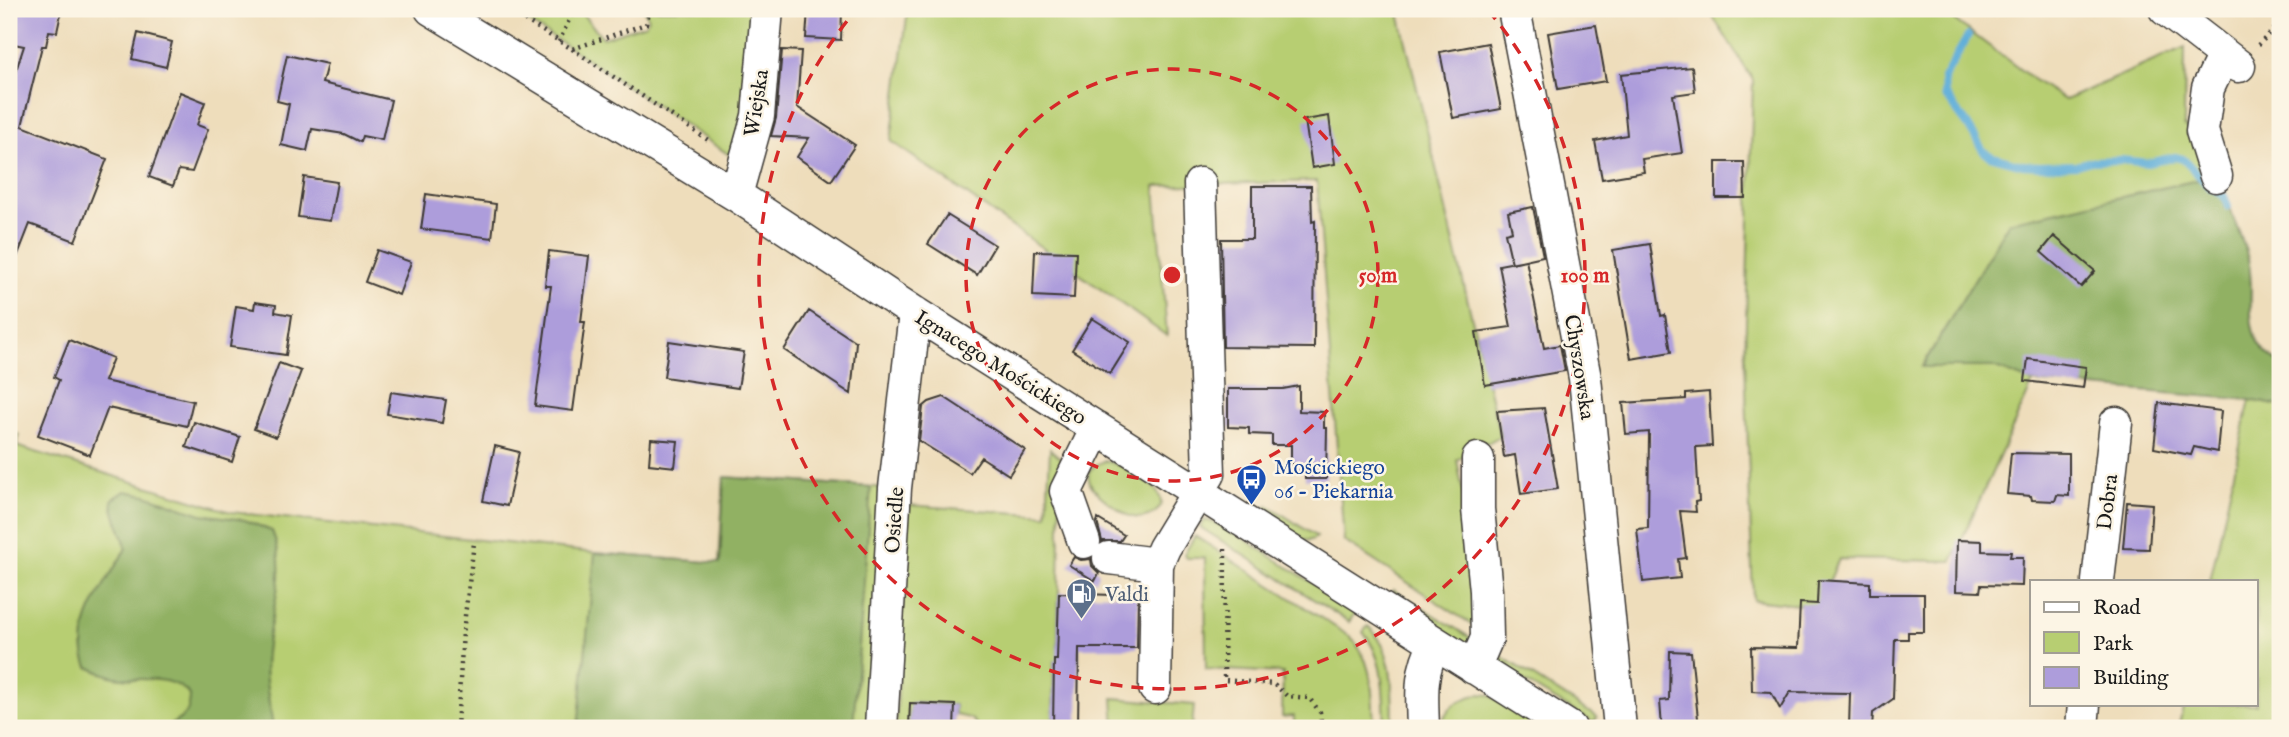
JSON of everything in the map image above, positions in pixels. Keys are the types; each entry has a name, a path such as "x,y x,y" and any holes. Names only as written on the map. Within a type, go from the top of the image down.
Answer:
{"street":[{"name":"Ignacego Mościckiego","path":"431,9 736,195 915,313 1570,728"},
{"name":"Wiejska","path":"736,195 758,116 767,9"},
{"name":"Chyszowska","path":"1514,9 1585,378 1620,728"},
{"path":"2165,9 2231,61 2208,88 2202,131 2216,176"},
{"path":"1155,688 1157,564 1209,474 1200,184"},
{"name":"Osiedle","path":"881,728 895,488 915,313"},
{"name":"Dobra","path":"2098,580 2116,423"},
{"path":"1097,428 1066,491 1096,550 1157,564"},
{"path":"1474,668 1487,638 1486,591 1478,509 1478,459"},
{"path":"1423,728 1421,680 1428,657 1436,643"},
{"path":"2082,728 2084,706"}],"path":[{"path":"507,9 709,141"},
{"path":"559,42 574,9"},
{"path":"572,49 646,24 650,9"},
{"path":"457,728 463,632 474,543"},
{"path":"1225,549 1224,680 1274,684 1287,696 1309,698 1320,712 1322,728"}],"green space":[{"path":"507,9 578,9 603,38 646,24 648,17 643,9 767,9 758,116 731,156 572,49"},
{"path":"908,9 1398,9 1500,436 1457,460 1470,530 1480,630 1344,541 1317,181 1155,186 1167,336 891,141"},
{"path":"1708,9 1940,9 2065,100 2185,47 2184,125 2196,137 2216,176 2009,223 1922,366 1994,367 2034,380 1952,561 1839,559 1818,607 1753,600 1745,358 1753,80"},
{"path":"2216,176 2248,259 2251,315 2257,341 2280,363 2280,406 2250,400 2032,382 1994,367 1922,367 2009,222"},
{"path":"2250,400 2280,406 2280,728 2178,728 2184,706 2258,706 2258,580 2210,580"},
{"path":"9,431 20,435 16,446 231,512 595,553 719,563 724,477 888,488 870,728 9,728"},
{"path":"1050,449 1065,462 1061,472 1058,647 1079,648 1079,661 1054,661 1053,728 977,728 972,720 955,715 955,705 911,703 909,728 896,728 908,505 1047,515"},
{"path":"1105,461 1119,465 1150,483 1161,501 1158,510 1149,516 1138,518 1123,513 1101,496 1090,484 1088,477 1095,466"},
{"path":"724,477 871,487 853,728 578,728 595,553 720,563"},
{"path":"125,491 146,495 201,514 245,520 272,531 277,546 279,577 265,662 273,728 165,728 187,712 190,695 182,688 165,681 115,677 88,667 84,651 87,620 126,548 112,500"},
{"path":"1268,505 1317,537 1305,540 1287,533 1270,521 1274,515 1265,510"},
{"path":"1205,520 1224,526 1356,611 1349,622 1200,527"},
{"path":"1195,536 1349,636 1364,656 1368,667 1374,728 1294,728 1294,716 1282,717 1283,673 1206,669 1205,558 1187,558 1184,554"},
{"path":"1394,590 1474,640 1469,647 1389,598"},
{"path":"1368,626 1377,636 1388,660 1393,728 1385,728 1380,666 1363,632"},
{"path":"1496,653 1597,717 1594,723 1495,664"},
{"path":"1479,694 1489,695 1542,728 1440,728 1449,709"},
{"path":"1113,698 1194,705 1192,728 1115,728"}],"building":[{"path":"9,9 62,9 57,32 49,31 46,46 42,46 22,126 107,159 75,241 30,224 10,275 9,92 24,46 9,43"},
{"path":"808,9 842,9 841,40 806,38"},
{"path":"1596,25 1606,81 1558,89 1548,33"},
{"path":"138,33 172,42 166,67 132,59"},
{"path":"1488,43 1501,109 1453,118 1440,52"},
{"path":"782,50 801,51 797,107 855,145 831,181 797,157 809,138 771,136 776,118"},
{"path":"287,55 327,64 322,83 391,100 382,140 362,136 360,142 344,134 312,129 307,151 281,145 289,104 277,101"},
{"path":"1692,67 1695,92 1673,95 1682,153 1642,159 1644,172 1602,179 1595,141 1627,135 1621,74"},
{"path":"180,92 205,102 197,125 208,129 192,172 179,170 173,186 149,177"},
{"path":"1329,116 1335,164 1312,168 1305,120"},
{"path":"1716,162 1744,162 1745,198 1716,198"},
{"path":"304,177 337,182 330,221 298,217"},
{"path":"1252,186 1311,186 1312,222 1315,221 1314,348 1223,347 1221,239 1252,239"},
{"path":"426,194 496,204 492,238 421,229"},
{"path":"1533,207 1543,256 1512,263 1505,233 1512,231 1508,212"},
{"path":"947,215 995,245 977,275 928,244"},
{"path":"2054,236 2095,271 2081,287 2041,252"},
{"path":"1650,244 1661,316 1665,315 1671,352 1631,359 1613,250"},
{"path":"377,250 411,262 399,295 365,282"},
{"path":"549,251 589,256 581,322 585,322 573,411 535,406 551,286 545,286"},
{"path":"1035,251 1076,252 1074,298 1033,296"},
{"path":"1526,260 1544,348 1560,345 1565,371 1485,385 1476,332 1511,327 1499,265"},
{"path":"255,302 276,305 275,312 292,315 286,355 230,347 236,306 254,309"},
{"path":"809,311 856,342 851,394 784,350"},
{"path":"1092,318 1130,342 1110,374 1072,350"},
{"path":"69,340 113,358 104,381 193,401 187,426 108,408 90,455 38,435 59,380 54,377"},
{"path":"669,341 744,352 738,388 664,377"},
{"path":"2028,359 2086,367 2083,388 2025,381"},
{"path":"279,363 301,371 276,437 254,429"},
{"path":"1299,386 1299,411 1324,412 1324,428 1327,428 1326,479 1305,479 1305,471 1291,471 1291,445 1272,445 1272,435 1249,434 1249,428 1228,427 1228,389 1283,389"},
{"path":"391,392 446,400 442,423 387,414"},
{"path":"1709,392 1712,446 1696,447 1699,501 1695,502 1696,512 1680,511 1686,558 1678,559 1680,578 1643,582 1637,529 1648,528 1649,432 1626,434 1623,403 1686,399 1686,394"},
{"path":"944,397 1025,450 1009,475 981,457 970,473 919,441 923,407"},
{"path":"2159,403 2221,411 2217,452 2194,447 2191,455 2154,448"},
{"path":"1544,408 1558,489 1521,494 1515,455 1504,457 1497,411"},
{"path":"194,422 240,437 232,462 186,447"},
{"path":"651,439 678,441 675,467 649,464"},
{"path":"495,446 519,452 507,506 483,501"},
{"path":"2011,453 2069,454 2069,496 2057,495 2055,501 2032,500 2031,496 2007,494"},
{"path":"2127,502 2152,504 2149,549 2123,548"},
{"path":"1098,519 1124,535 1120,541 1102,541"},
{"path":"1957,540 1982,541 1982,551 2011,552 2010,557 2023,557 2022,586 1981,585 1980,592 1956,591"},
{"path":"1074,557 1081,560 1091,559 1092,566 1099,573 1095,581 1069,565"},
{"path":"1818,580 1870,583 1870,594 1924,594 1924,632 1908,632 1908,639 1895,639 1893,699 1873,713 1872,728 1849,728 1850,693 1790,692 1780,709 1771,692 1752,691 1751,647 1798,648 1800,603 1817,604"},
{"path":"1059,593 1138,596 1137,648 1079,648 1078,728 1053,728"},
{"path":"1670,651 1691,652 1699,728 1662,728 1660,701 1669,700"},
{"path":"910,703 955,705 954,728 909,726"}],"waterway":[{"path":"1968,36 1944,78 1945,95 1984,152 2022,165 2040,166 2121,160 2148,163 2175,157 2183,159 2210,187 2224,196 2228,206"}],"place":[{"name":"Mościckiego 06 - Piekarnia","path":"1251,506"},
{"name":"Valdi","path":"1082,621"}]}
